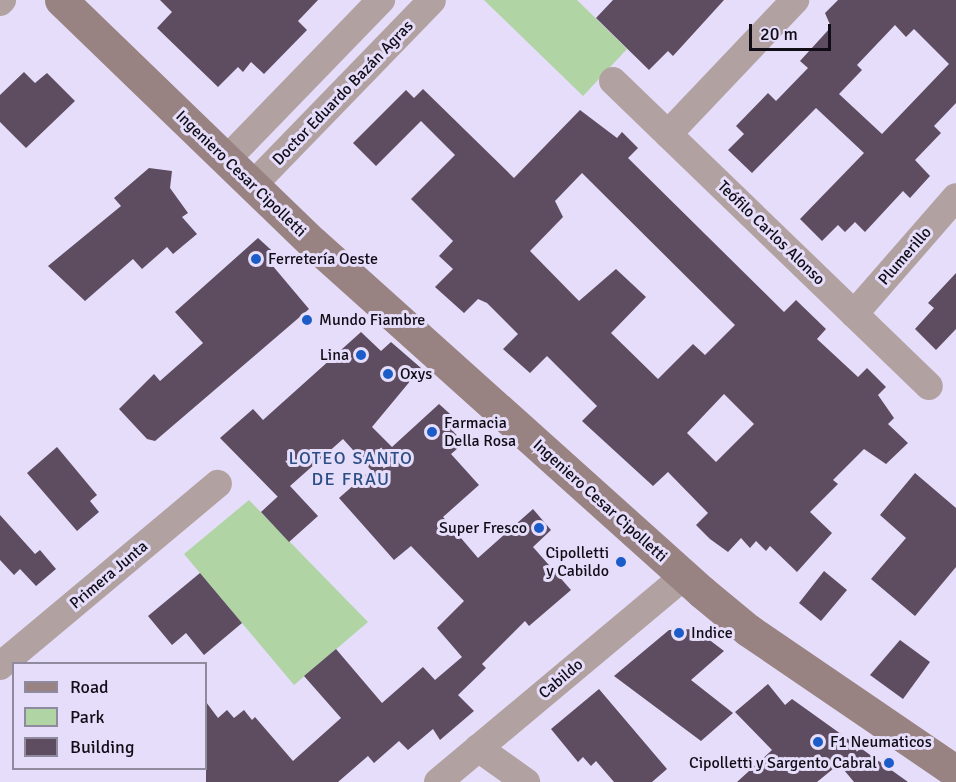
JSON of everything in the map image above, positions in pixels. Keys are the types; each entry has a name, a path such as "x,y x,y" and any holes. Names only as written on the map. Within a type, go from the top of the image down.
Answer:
{"main road":[{"name":"Ingeniero Cesar Cipolletti","path":"61,0 253,185 684,576 748,630 956,772"}],"street":[{"path":"226,160 381,0"},
{"name":"Doctor Eduardo Bazán Agras","path":"253,185 432,0"},
{"path":"668,134 795,0"},
{"name":"Teófilo Carlos Alonso","path":"613,81 928,386"},
{"name":"Plumerillo","path":"854,314 956,197"},
{"name":"Primera Junta","path":"0,666 218,484"},
{"name":"Cabildo","path":"438,782 684,576"},
{"path":"478,748 526,782"}],"green space":[{"path":"484,0 577,0 627,49 583,96"},
{"path":"249,500 368,622 294,685 184,554"}],"building":[{"path":"160,0 318,0 298,21 307,30 264,74 251,62 243,72 238,67 218,87 157,28 172,12"},
{"path":"613,0 724,0 673,56 668,51 649,70 596,18"},
{"path":"838,0 956,0 956,103 934,126 941,133 915,160 930,176 910,198 903,191 865,232 855,222 845,232 838,225 822,241 800,219 864,153 816,108 752,173 728,150 744,134 736,126 768,93 776,101 808,68 800,61 831,27 825,13","holes":["895,25 906,37 914,29 949,64 882,134 839,94 862,70 857,65"]},
{"path":"24,72 35,83 47,73 75,101 26,148 0,122 0,95"},
{"path":"423,89 514,178 580,110 617,138 622,132 638,148 628,158 784,312 796,300 826,329 817,339 858,377 867,368 886,387 878,395 894,418 888,424 908,443 886,464 864,449 833,480 838,484 810,512 832,533 797,572 770,546 766,551 756,541 750,548 741,538 728,552 710,539 696,525 708,513 668,472 653,486 582,421 597,406 547,356 530,373 503,349 518,334 487,303 478,299 464,313 435,287 453,269 439,256 453,241 411,199 455,155 421,121 376,166 353,143 406,90 414,98","holes":["582,173 735,325 705,355 693,344 658,379 611,333 646,297 616,269 579,301 530,251 563,217 555,201","724,394 754,424 716,462 687,433"]},
{"path":"149,168 172,171 170,188 188,213 182,217 197,234 173,254 167,247 142,269 133,259 85,301 48,266 121,206 114,198"},
{"path":"258,238 280,258 272,265 309,309 155,441 147,439 119,409 154,374 160,381 203,343 175,312"},
{"path":"956,273 956,329 936,350 915,329 934,308 928,303"},
{"path":"361,332 381,351 391,342 421,368 372,427 392,447 439,404 459,422 451,429 464,443 451,454 479,485 443,517 478,558 533,509 551,530 533,547 571,590 529,626 525,621 482,664 486,668 458,695 474,711 440,740 433,729 408,750 399,741 374,763 368,756 338,782 206,782 207,703 218,718 227,710 234,718 244,710 252,720 255,717 293,761 341,718 304,676 336,649 382,703 423,667 435,680 462,657 437,628 464,601 411,546 394,560 339,498 371,470 343,439 290,486 318,516 289,542 261,512 278,497 220,438 253,409 263,420"},
{"path":"57,447 97,495 90,501 99,512 77,531 27,473"},
{"path":"915,473 956,508 956,567 915,616 871,579 906,538 880,515"},
{"path":"0,515 35,554 40,550 56,569 36,586 20,569 14,575 0,560"},
{"path":"824,571 847,590 821,621 799,603"},
{"path":"200,573 242,623 204,655 186,633 172,645 148,616"},
{"path":"695,629 724,651 691,680 733,713 701,741 614,676 669,630"},
{"path":"900,640 930,662 903,699 870,675"},
{"path":"768,684 785,705 792,699 908,782 854,782 839,764 817,782 737,782 772,750 735,712"},
{"path":"599,689 667,769 652,782 614,782 596,761 591,766 583,757 578,762 551,729"}],"place":[{"name":"Ferretería Oeste","path":"256,259"},
{"name":"Mundo Fiambre","path":"307,320"},
{"name":"Lina","path":"361,355"},
{"name":"Oxys","path":"388,374"},
{"name":"Farmacia Della Rosa","path":"432,432"},
{"name":"Super Fresco","path":"539,528"},
{"name":"Cipolletti y Cabildo","path":"621,562"},
{"name":"Indice","path":"679,633"},
{"name":"F1 Neumaticos","path":"818,742"},
{"name":"Cipolletti y Sargento Cabral","path":"889,763"}],"district":[{"name":"LOTEO SANTO DE FRAU","path":"351,469"}]}
